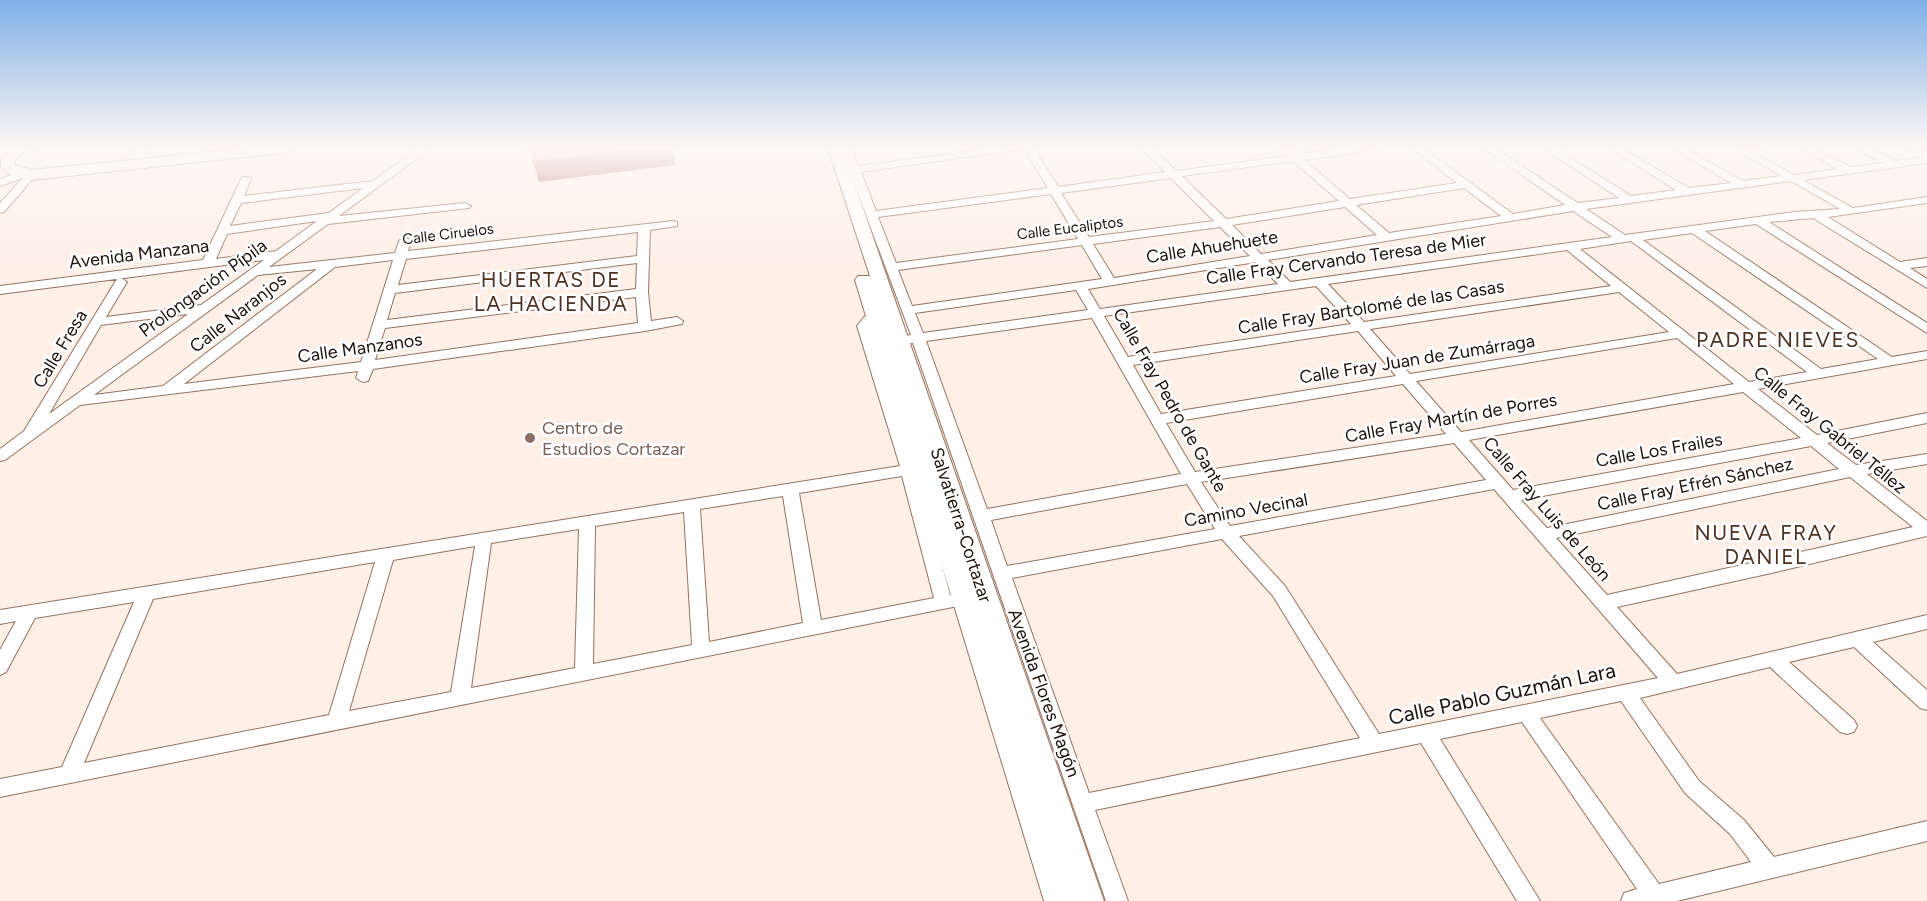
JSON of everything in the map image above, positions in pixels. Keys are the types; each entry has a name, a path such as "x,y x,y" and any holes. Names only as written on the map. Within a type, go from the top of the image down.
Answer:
{"main road":[{"name":"Salvatierra-Cortazar","path":"839,190 896,326 910,460 954,601 1059,901"},
{"name":"Salvatierra-Cortazar","path":"849,190 1089,901"}],"street":[{"path":"0,210 15,190"},
{"path":"208,263 242,190"},
{"path":"238,200 323,190"},
{"name":"Prolongación Pípila","path":"3,452 79,401 366,190"},
{"name":"Avenida Flores Magón","path":"862,190 890,267 896,326 981,516 1118,901"},
{"path":"871,215 1062,190"},
{"path":"1189,190 1260,257 1287,286"},
{"path":"1334,190 1385,236"},
{"name":"Calle Eucaliptos","path":"890,267 1223,223 1430,190"},
{"path":"1477,190 1516,216"},
{"path":"1482,190 1516,216"},
{"path":"1550,190 1627,238 1819,374"},
{"path":"1613,190 1628,200"},
{"name":"Calle Ahuehuete","path":"896,326 1080,286 1385,236 1702,190"},
{"path":"1815,190 1851,211"},
{"path":"1055,191 1110,282"},
{"name":"Calle Fray Cervando Teresa de Mier","path":"896,326 1095,312 1758,220 1851,211 1927,200"},
{"path":"223,231 465,206"},
{"path":"1813,213 1927,284"},
{"path":"1758,220 1927,329"},
{"name":"Calle Ciruelos","path":"256,272 673,225"},
{"path":"644,228 642,292 645,327"},
{"path":"1694,229 1889,361"},
{"path":"364,372 405,241"},
{"name":"Calle Fray Gabriel Téllez","path":"1570,247 1927,530"},
{"name":"Avenida Manzana","path":"0,290 282,253"},
{"path":"391,290 642,259"},
{"path":"1898,266 1927,262"},
{"name":"Avenida Manzana","path":"0,296 268,263"},
{"name":"Calle Naranjos","path":"166,391 332,264"},
{"name":"Calle Fray Luis de León","path":"1318,281 1407,379 1673,683"},
{"name":"Calle Fresa","path":"28,436 121,282"},
{"name":"Calle Fray Pedro de Gante","path":"1080,286 1159,419 1191,478 1227,534 1280,591 1374,744"},
{"name":"Calle Fray Bartolomé de las Casas","path":"1125,362 1621,288"},
{"path":"380,325 642,292"},
{"path":"97,322 207,308"},
{"name":"Calle Manzanos","path":"79,401 364,372 676,321"},
{"name":"Calle Fray Juan de Zumárraga","path":"1159,419 1680,334"},
{"name":"Calle Fray Martín de Porres","path":"981,516 1191,478 1458,437 1927,355"},
{"name":"Calle Los Frailes","path":"1510,496 1684,466 1927,418"},
{"name":"Calle Fray Efrén Sánchez","path":"1544,535 1853,471 1927,459"},
{"path":"0,617 692,506 790,489 910,460"},
{"name":"Camino Vecinal","path":"1001,574 1498,483"},
{"path":"790,489 813,628"},
{"path":"692,506 701,650"},
{"path":"584,673 587,523"},
{"path":"1603,603 1776,566 1927,530"},
{"path":"460,697 484,538"},
{"path":"337,721 386,554"},
{"path":"69,774 147,593"},
{"path":"0,788 954,601"},
{"path":"0,667 29,613"},
{"name":"Calle Pablo Guzmán Lara","path":"1084,803 1673,683 1927,622"},
{"path":"1857,638 1927,702"},
{"path":"1772,658 1847,726"},
{"path":"1625,692 1688,783 1737,827 1768,867"},
{"path":"1526,712 1656,898"},
{"path":"1426,733 1529,901"},
{"path":"1632,901 1656,898 1768,867 1927,831"}],"place":[{"name":"Centro de Estudios Cortazar","path":"530,438"}],"district":[{"name":"HUERTAS DE LA HACIENDA","path":"551,292"},
{"name":"PADRE NIEVES","path":"1778,340"},
{"name":"NUEVA FRAY DANIEL","path":"1766,545"}]}
